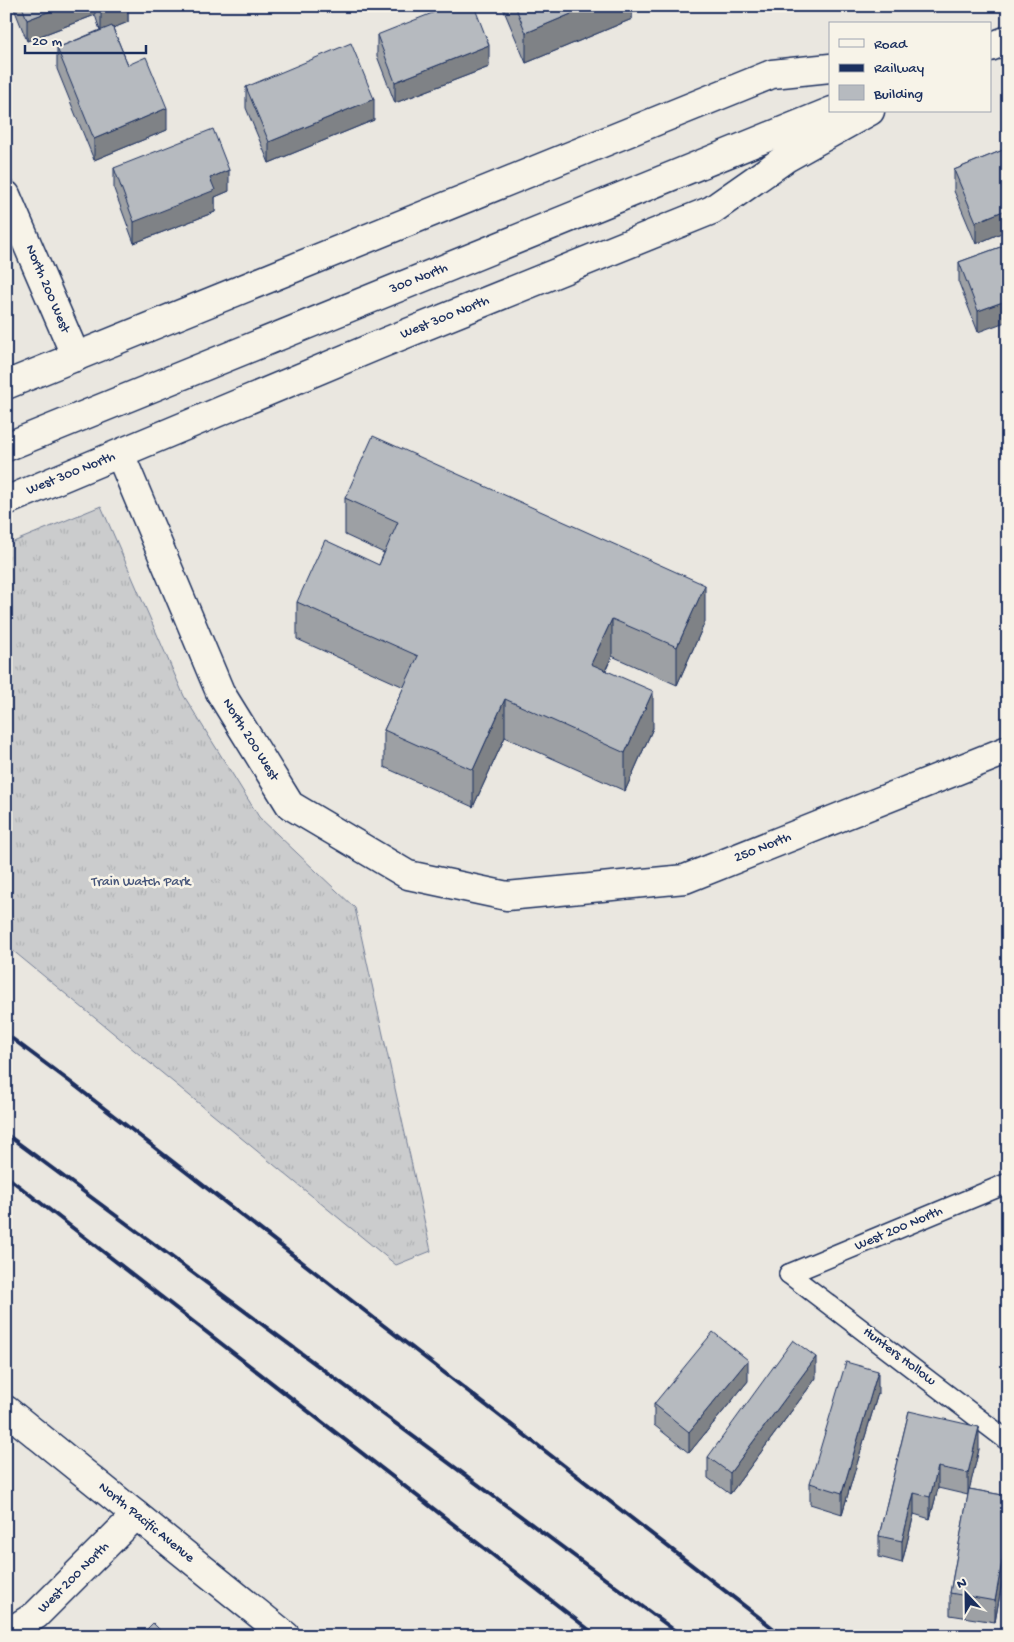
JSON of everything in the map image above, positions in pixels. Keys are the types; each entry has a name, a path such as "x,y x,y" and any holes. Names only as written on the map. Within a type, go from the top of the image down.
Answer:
{"street":[{"path":"992,46 1008,40"},
{"path":"6,385 772,74 829,68"},
{"name":"300 North","path":"6,447 830,112"},
{"name":"West 300 North","path":"6,501 712,210 786,158 868,112"},
{"name":"North 200 West","path":"6,195 76,357"},
{"name":"North 200 West","path":"120,454 220,692 290,805 408,875 507,896"},
{"name":"250 North","path":"507,896 685,879 1008,750"},
{"name":"North Pacific Avenue","path":"6,1410 286,1636"},
{"name":"West 200 North","path":"6,1634 36,1615 136,1515"}],"lane":[{"name":"West 200 North","path":"790,1274 1008,1183"},
{"name":"Hunters Hollow","path":"790,1274 1008,1441"}],"green space":[{"name":"Train Watch Park","path":"101,506 184,696 259,817 355,908 431,1251 396,1265 6,945 6,545"}],"building":[{"path":"22,6 63,6 27,20"},
{"path":"99,6 115,6 101,12"},
{"path":"450,6 474,6 489,45 395,82 377,35"},
{"path":"515,6 590,6 526,33"},
{"path":"112,26 128,65 146,57 167,108 94,139 57,48"},
{"path":"351,43 374,99 269,142 246,87"},
{"path":"213,129 229,170 210,178 215,190 134,222 114,168"},
{"path":"1008,148 1008,209 976,222 954,170"},
{"path":"1006,245 1008,249 1008,300 978,311 959,262"},
{"path":"373,436 705,585 677,647 612,619 591,664 653,691 625,753 505,699 473,770 384,730 418,656 297,602 325,540 379,565 398,522 345,498"},
{"path":"713,1332 748,1360 689,1432 654,1404"},
{"path":"793,1340 816,1357 730,1473 708,1457"},
{"path":"846,1362 878,1371 842,1493 810,1483"},
{"path":"909,1411 979,1427 968,1473 938,1467 930,1497 914,1493 902,1541 879,1536"},
{"path":"969,1489 1008,1496 1008,1528 995,1601 950,1593"},
{"path":"153,1623 166,1636 140,1636"}],"railway":[{"path":"6,1034 783,1636"},
{"path":"6,1134 682,1636"},
{"path":"6,1176 597,1636"}]}
